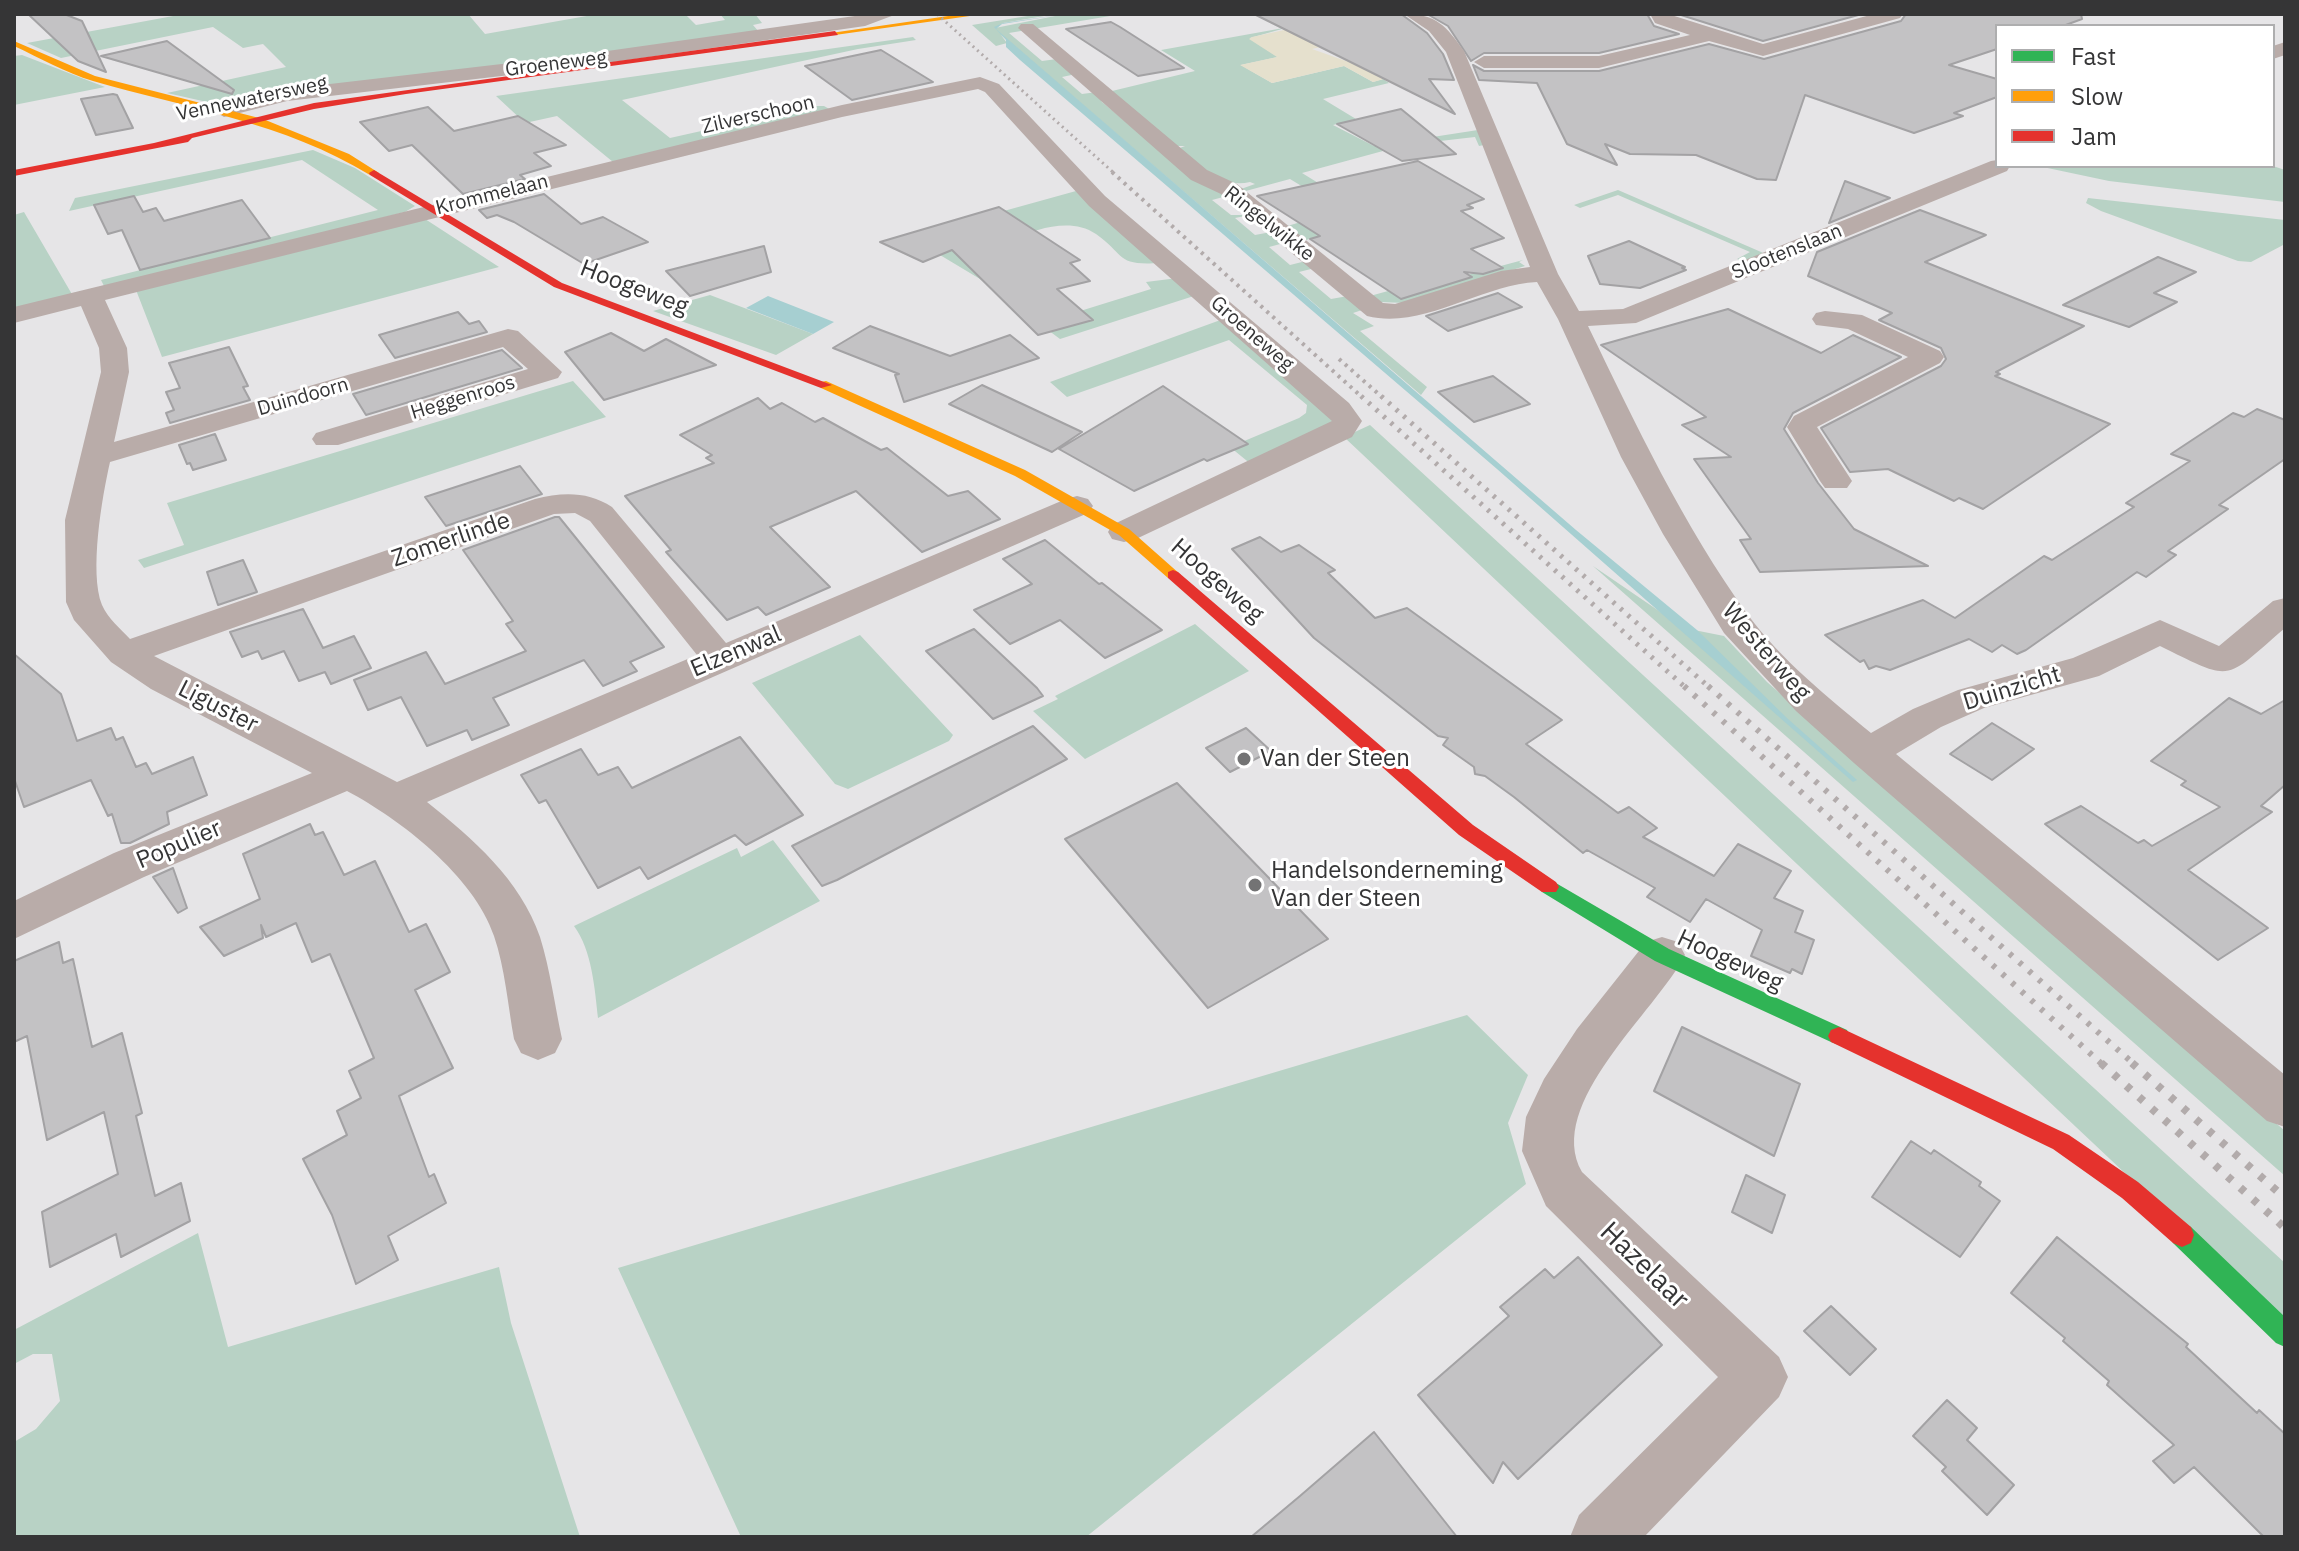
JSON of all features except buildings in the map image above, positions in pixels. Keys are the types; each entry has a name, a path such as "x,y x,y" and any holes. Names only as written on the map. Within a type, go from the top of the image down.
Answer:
{"street":[{"name":"Groeneweg","path":"224,111 277,96 634,54 865,21 888,14"},
{"name":"Vennewatersweg","path":"14,173 355,101 980,14"},
{"name":"Westerweg","path":"1413,14 1435,27 1462,64 1500,168 1545,274 1571,319 1636,457 1679,534 1737,625 1809,702 2285,1105"},
{"path":"1659,14 1661,19 1709,36 1763,50 1894,14"},
{"name":"Ringelwikke","path":"1027,28 1199,175 1229,189 1376,310 1397,312 1510,276 1545,274"},
{"path":"1484,62 1599,62 1709,36"},
{"name":"Hoogeweg","path":"14,43 92,78 260,121 346,156 558,285 877,405 1020,473 1124,532 1466,830 1571,902 1662,955 2070,1145 2182,1236 2285,1334"},
{"name":"Groeneweg","path":"971,83 992,88 1097,201 1339,409 1347,421 1341,431 1333,435 1124,532"},
{"name":"Krommelaan","path":"14,315 435,209 971,83"},
{"name":"Zilverschoon","path":"672,135 823,100 842,111"},
{"name":"Slootenslaan","path":"1571,319 1627,317 1995,168"},
{"name":"Liguster","path":"90,296 113,348 115,372 81,520 83,602 92,620 124,654 164,680 396,799 463,855 498,898 517,936 538,1039"},
{"path":"1825,319 1853,321 1930,357 1804,422 1802,427 1836,481"},
{"name":"Duindoorn","path":"98,456 508,337"},
{"name":"Heggenroos","path":"327,439 548,372 508,337"},
{"name":"Zomerlinde","path":"124,654 546,506 571,503 583,504 601,514 720,659"},
{"name":"Elzenwal","path":"396,799 1077,506"},
{"name":"Duinzicht","path":"1868,753 1927,718 1971,699 2086,667 2160,632 2222,662 2285,609"},
{"name":"Populier","path":"14,921 129,865 347,775"},
{"name":"Hazelaar","path":"1601,1537 1759,1377 1564,1189 1549,1156 1547,1138 1550,1116 1566,1086 1662,955"}],"green space":[{"path":"184,14 468,14 485,34 598,14 685,14 696,25 725,20 720,14 755,14 762,23 753,25 759,32 229,107 167,93 286,67 263,44 243,48 213,27 61,58 27,43"},
{"path":"1056,14 1003,23 995,28 1065,14 1122,14 1009,33 1042,61 1057,59 1076,74 1062,77 1082,94 1097,92 1102,102 1190,175 1227,196 1212,200 1231,215 1250,215 1235,218 1255,235 1271,232 1284,243 1269,247 1290,265 1306,261 1315,268 1299,272 1331,299 1348,296 1365,309 1353,313 1374,326 1360,331 1427,387 1421,395 1001,35 1007,43 996,46 972,25"},
{"path":"1289,27 1250,38 1278,57 1241,65 1272,83 1344,66 1373,82 1383,79 1389,83 1323,99 1356,119 1333,125 1374,146 1478,130 1484,145 1479,146 1475,137 1405,145 1302,173 1367,213 1456,278 1523,260 1519,262 1525,266 1405,303 1381,302 1370,296 1435,278 1354,227 1302,241 1284,227 1341,210 1290,179 1242,192 1241,189 1255,184 1229,182 1210,174 1177,149 1185,146 1172,146 1112,91 1195,71 1161,50"},
{"path":"913,37 916,40 858,49 622,100 670,138 813,106 831,110 613,162 557,116 525,123 496,96"},
{"path":"22,55 105,87 14,105 14,56"},
{"path":"313,150 355,168 415,206 405,212 105,288 101,280 378,210 302,160 69,211 75,198"},
{"path":"2275,167 2285,170 2285,202 2109,181 2047,168"},
{"path":"1618,190 1768,255 1750,262 1737,259 1750,252 1618,195 1580,208 1574,205"},
{"path":"1076,191 1160,263 1128,261 1096,234 1076,226 1054,226 1012,239 1077,312 1151,289 1146,282 1178,278 1197,295 1060,339 980,279 910,237"},
{"path":"2088,198 2285,220 2285,244 2251,262 2238,261 2101,211 2086,203"},
{"path":"24,212 73,296 14,310 14,215"},
{"path":"422,217 499,267 162,357 136,290"},
{"path":"710,295 813,334 776,355 653,311"},
{"path":"1226,318 1336,414 1332,431 1252,465 1230,447 1299,418 1306,413 1307,405 1229,340 1067,397 1050,382"},
{"path":"573,381 606,417 144,568 138,560 184,545 167,503"},
{"path":"1370,425 2285,1263 2285,1324 1344,437"},
{"path":"1593,566 1684,628 1724,636 1767,682 2285,1131 2285,1176"},
{"path":"1195,624 1249,671 1085,759 1033,711 1058,699 1055,696"},
{"path":"860,635 953,735 949,741 848,789 835,784 752,683"},
{"path":"773,840 820,901 598,1018 589,958 574,926 737,848 741,857"},
{"path":"1467,1015 1528,1075 1508,1123 1526,1184 1086,1537 741,1537 618,1268"},
{"path":"198,1233 228,1347 499,1267 511,1323 580,1537 14,1537 14,1442 36,1429 60,1401 52,1354 33,1354 14,1364 14,1330"}],"sand":[{"path":"1289,29 1359,38 1312,49 1391,77 1373,82 1344,66 1272,83 1240,65 1277,57 1249,39"}],"water":[{"path":"1065,14 1002,24 996,29 1576,530 1697,630 1788,719 1857,780 1853,782 1497,469 1020,60 1006,47 1006,40 994,27 1003,23"},
{"path":"768,296 834,322 813,334 746,308"}],"railway":[{"path":"937,14 1115,174"},
{"path":"1112,172 1363,398"},
{"path":"1339,359 1383,398"},
{"path":"1361,396 1686,688"},
{"path":"1381,396 1710,688"},
{"path":"1684,686 2103,1065"},
{"path":"1708,686 2135,1065"},
{"path":"2101,1063 2285,1228"},
{"path":"2132,1063 2285,1198"}],"traffic: fast":[{"path":"1549,887 1662,955 1839,1036"},
{"path":"2182,1235 2285,1334"}],"traffic: slow":[{"path":"835,33 980,14"},
{"path":"14,43 92,78 260,121 346,156 374,173"},
{"path":"826,385 1020,473 1124,532 1173,575"}],"traffic: jam":[{"path":"159,143 314,106 406,91 835,33"},
{"path":"14,173 188,139"},
{"path":"374,173 558,285 826,385"},
{"path":"1173,575 1466,830 1549,887"},
{"path":"1839,1036 2061,1142 2130,1190 2182,1235"}],"place":[{"name":"Van der Steen","path":"1244,759"},
{"name":"Handelsonderneming Van der Steen","path":"1255,885"}]}
